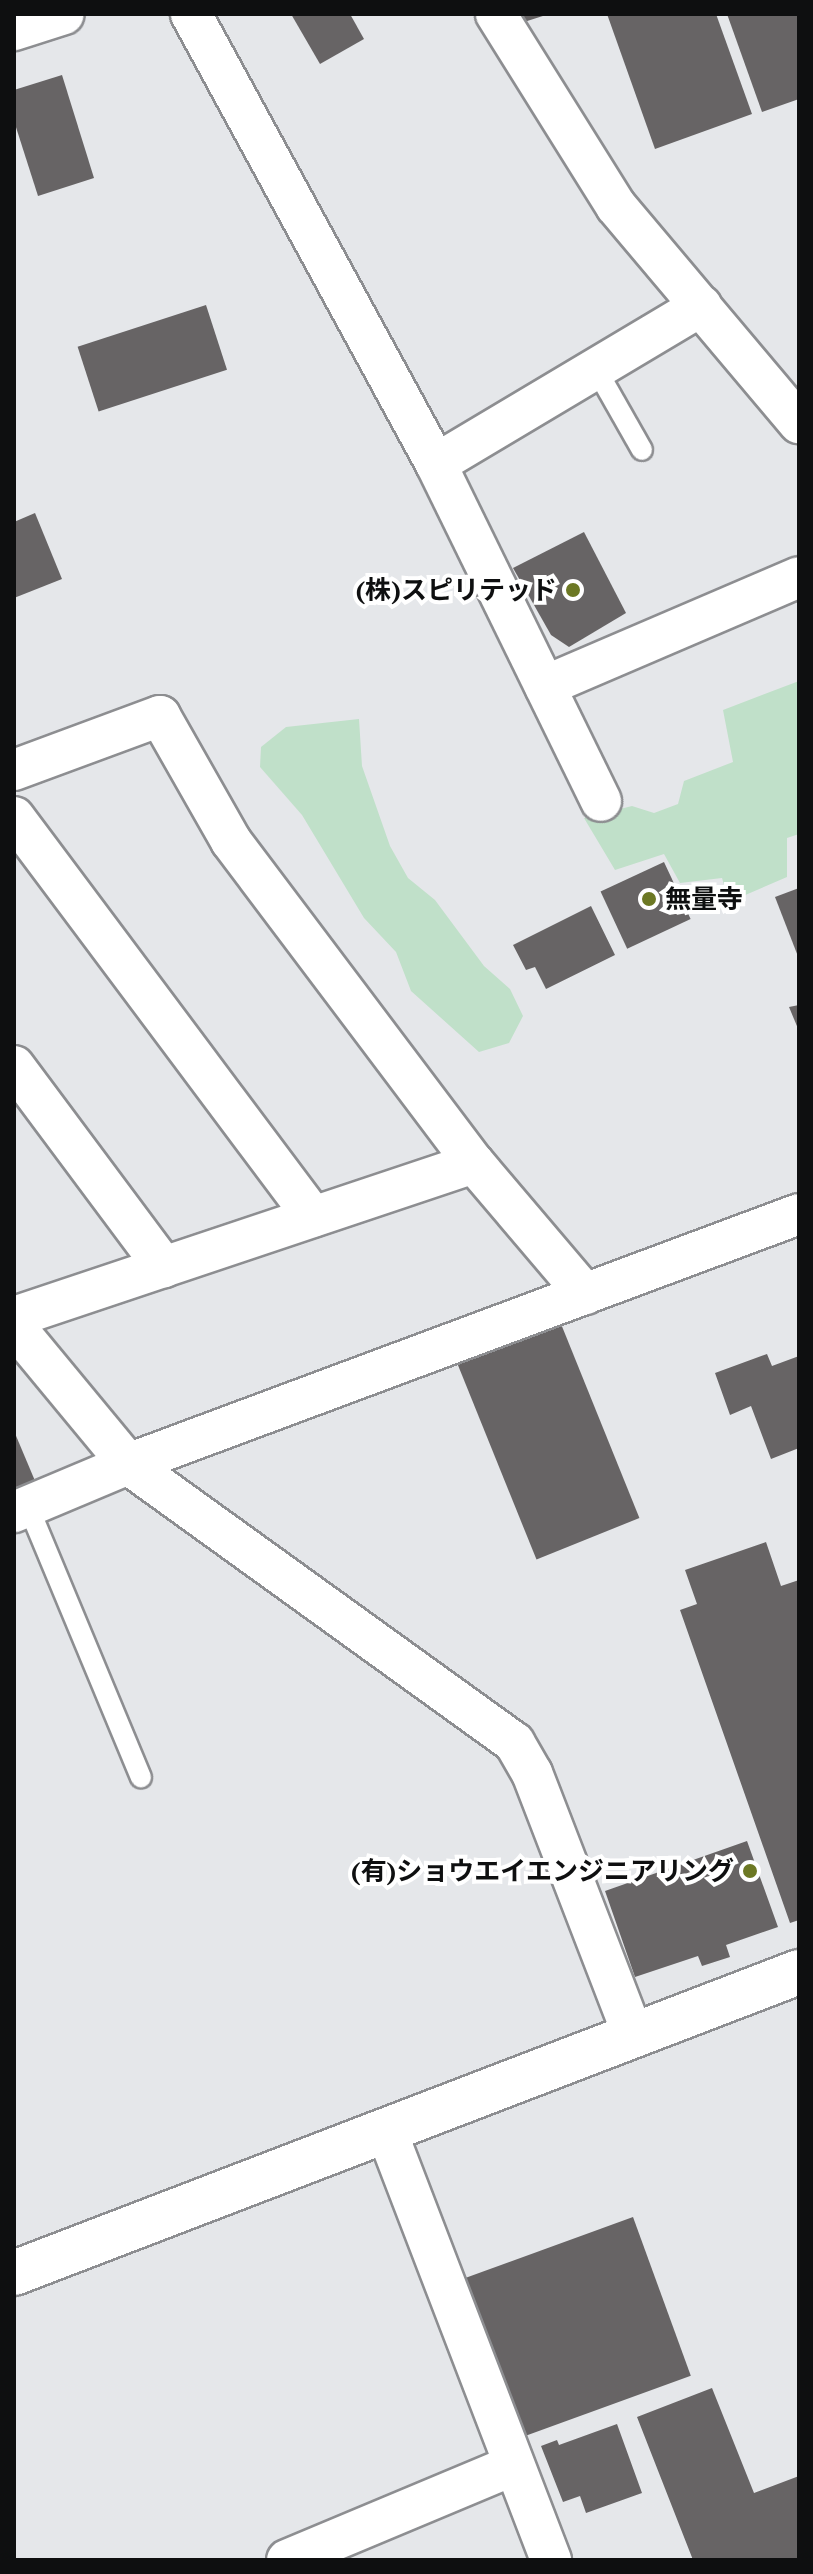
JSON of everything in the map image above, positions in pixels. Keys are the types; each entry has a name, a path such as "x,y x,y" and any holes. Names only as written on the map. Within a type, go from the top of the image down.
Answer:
{"street":[{"path":"14,30 64,14"},
{"path":"191,14 436,464 601,801"},
{"path":"496,14 616,206 799,423"},
{"path":"436,464 701,306"},
{"path":"545,686 799,577"},
{"path":"14,770 160,716 231,841 474,1163 585,1294"},
{"path":"14,817 313,1217"},
{"path":"14,1066 164,1267"},
{"path":"14,1317 474,1163"},
{"path":"21,1509 128,1464 799,1214"},
{"path":"14,1326 128,1464 514,1742 532,1773 634,2037"},
{"path":"14,2273 795,1978"},
{"path":"386,2130 551,2560"},
{"path":"287,2560 514,2465"}],"lane":[{"path":"596,369 642,450"},
{"path":"21,1509 141,1777"}],"green space":[{"path":"799,681 799,834 787,838 787,877 729,902 722,878 680,883 664,854 615,870 584,818 632,806 654,813 678,804 684,781 733,762 723,710"},
{"path":"359,719 362,766 390,846 408,878 435,900 484,966 510,989 523,1016 509,1043 479,1052 411,991 396,952 364,918 302,815 260,767 261,747 286,727"}],"building":[{"path":"291,14 350,14 364,39 320,64"},
{"path":"518,14 546,14 546,15 524,22"},
{"path":"607,14 716,14 752,114 655,149"},
{"path":"727,14 799,14 799,99 762,112"},
{"path":"62,75 94,178 38,196 14,121 14,90"},
{"path":"206,305 227,370 99,411 78,347"},
{"path":"35,513 62,579 14,598 14,522"},
{"path":"584,532 626,613 569,647 551,635 513,568"},
{"path":"664,862 691,919 627,949 601,892"},
{"path":"799,888 799,959 775,897"},
{"path":"591,906 615,955 546,989 535,967 526,970 513,945"},
{"path":"799,1005 799,1031 789,1007"},
{"path":"557,1314 639,1518 536,1560 454,1356"},
{"path":"767,1354 772,1366 799,1356 799,1448 771,1459 751,1406 730,1415 715,1373"},
{"path":"14,1431 38,1488 14,1498"},
{"path":"766,1542 781,1586 799,1580 799,1920 790,1923 680,1610 697,1604 685,1570"},
{"path":"747,1841 778,1927 726,1945 730,1957 702,1966 698,1956 635,1977 605,1891"},
{"path":"633,2217 691,2376 522,2437 464,2279"},
{"path":"712,2388 754,2493 799,2476 799,2560 693,2560 637,2417"},
{"path":"617,2424 642,2493 586,2513 580,2496 563,2502 541,2446 557,2440 559,2445"}],"place":[{"name":"(株)スピリテッド","path":"573,590"},
{"name":"無量寺","path":"649,899"},
{"name":"(有)ショウエイエンジニアリング","path":"750,1871"}]}
